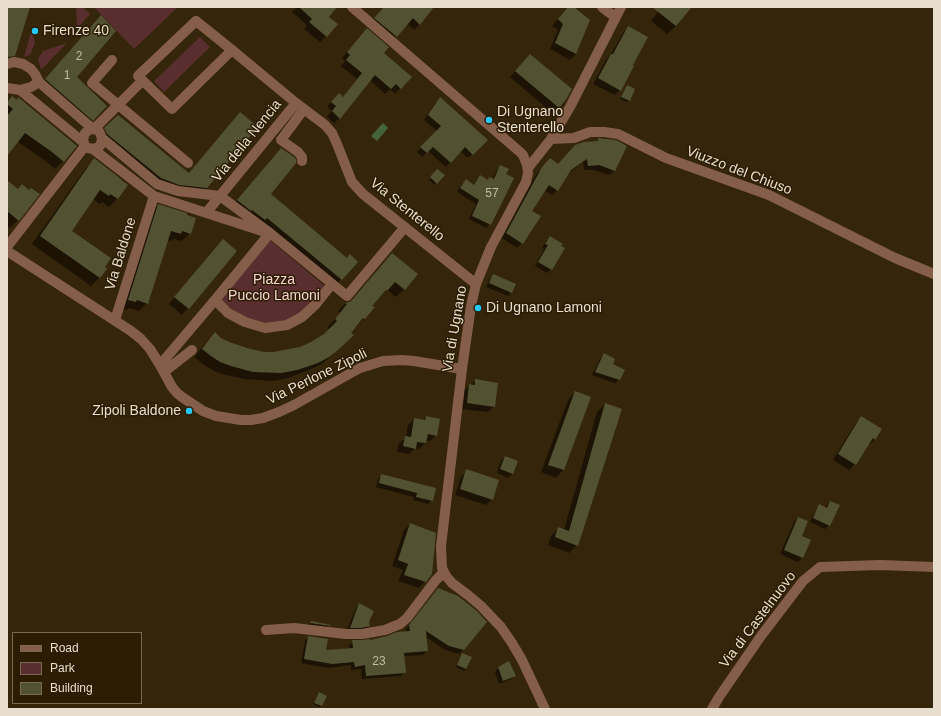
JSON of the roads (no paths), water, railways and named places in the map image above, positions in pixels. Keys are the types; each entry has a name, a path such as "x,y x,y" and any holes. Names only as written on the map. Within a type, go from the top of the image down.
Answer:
{"street":[{"path":"352,7 520,152 528,168 551,139 570,107 621,7"},
{"path":"602,7 615,17"},
{"name":"Via Stenterello","path":"93,129 142,81 138,76 196,21 325,125 332,133 352,182 363,194 476,284"},
{"path":"142,81 172,109 232,50"},
{"path":"112,60 92,83 188,163"},
{"path":"7,64 14,62 31,68 39,82 93,129 100,133 102,138 157,184 178,191 220,196 270,233 347,296 405,227"},
{"path":"7,88 20,90 31,87 39,82"},
{"path":"20,90 87,146 154,196 270,233"},
{"path":"300,106 281,140 298,152 302,157 302,161"},
{"name":"Via della Nencia","path":"206,213 300,106"},
{"path":"87,146 83,136 89,130 93,129"},
{"name":"Viuzzo del Chiuso","path":"551,139 574,138 590,132 618,134 666,158 769,195 895,258 934,274"},
{"path":"87,146 99,147 102,144 102,138"},
{"path":"7,247 87,146"},
{"name":"Via di Ugnano","path":"444,572 441,546 471,306 476,284 491,247 526,182 528,168"},
{"name":"Via Baldone","path":"115,320 154,196"},
{"path":"162,368 270,233"},
{"name":"Via Perlone Zipoli","path":"7,251 131,331 141,339 162,368 172,387 177,393 203,411 216,416 241,420 263,418 294,405 360,368 374,363 390,360 414,361 462,370"},
{"path":"215,300 228,313 245,322 265,328 280,326 287,325 302,317 316,304 332,284"},
{"path":"162,368 192,350"},
{"name":"Via di Castelnuovo","path":"712,709 719,696 780,611 803,581 820,568 880,565 934,567"},
{"path":"266,630 294,628 346,634 362,634 385,630 400,624 407,618 436,580 444,572 448,579 481,606 501,627 522,660 545,709"}],"place":[{"name":"Firenze 40","path":"35,31"},
{"name":"Di Ugnano Stenterello","path":"489,120"},
{"name":"Di Ugnano Lamoni","path":"478,308"},
{"name":"Zipoli Baldone","path":"189,411"}],"park label":[{"name":"Piazza Puccio Lamoni","path":"274,288"}]}
